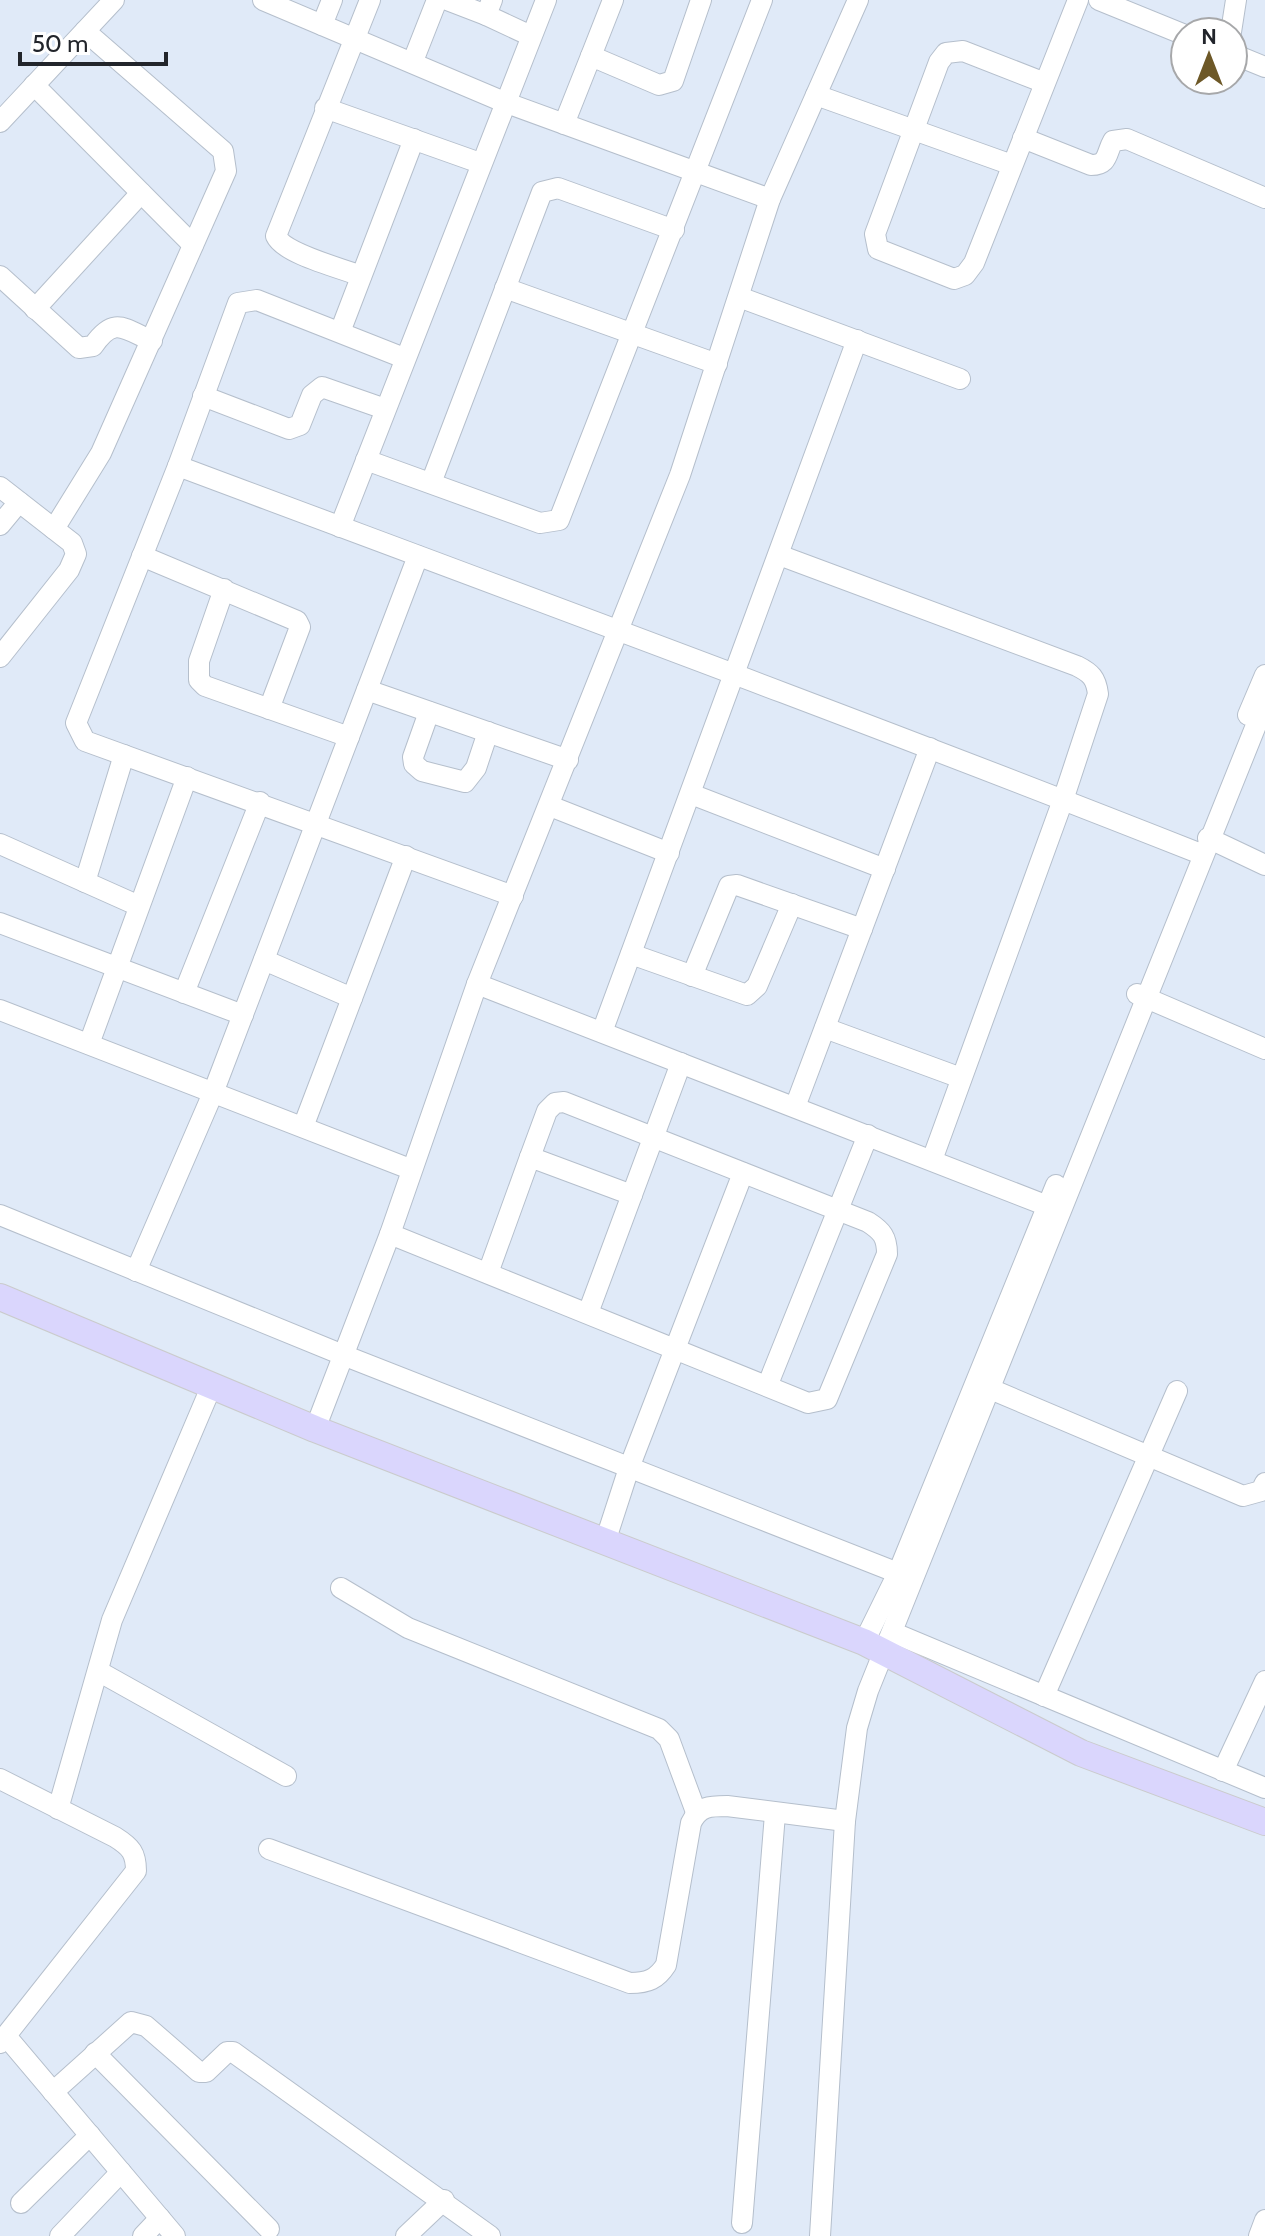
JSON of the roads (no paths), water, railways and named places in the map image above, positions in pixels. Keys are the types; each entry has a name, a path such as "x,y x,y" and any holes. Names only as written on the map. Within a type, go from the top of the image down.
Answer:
{"main road":[{"path":"0,1297 315,1429 605,1542 880,1643 1081,1753 1265,1822"}],"street":[{"path":"0,122 114,0"},
{"path":"263,0 356,36 504,102 770,199"},
{"path":"322,25 332,0"},
{"path":"361,276 290,250 279,244 276,236 370,0"},
{"path":"413,61 437,0"},
{"path":"447,0 489,7 531,36"},
{"path":"340,527 546,0"},
{"path":"564,124 613,0"},
{"path":"591,56 659,85 667,85 676,72 701,0"},
{"path":"366,460 540,523 559,520 762,0"},
{"path":"315,1429 390,1234 410,1169 477,984 680,475 770,199 858,0"},
{"path":"1045,83 963,51 953,51 939,62 875,234 878,249 885,255 954,279 965,275 974,263 1078,0"},
{"path":"1099,0 1147,9 1169,24"},
{"path":"54,529 101,453 226,171 223,151 85,31"},
{"path":"34,85 193,245"},
{"path":"816,95 1012,165"},
{"path":"325,108 480,163"},
{"path":"1023,138 1091,165 1103,163 1113,141 1127,139 1265,198"},
{"path":"340,332 414,139"},
{"path":"431,483 538,200 549,188 558,188 674,230"},
{"path":"35,309 141,193"},
{"path":"0,276 79,348 93,346 108,328 115,326 152,341"},
{"path":"505,288 717,364"},
{"path":"739,297 960,379"},
{"path":"404,358 257,300 238,303 178,466 76,723 85,741 513,896"},
{"path":"602,1032 857,340"},
{"path":"203,396 289,429 300,425 312,395 322,387 385,409"},
{"path":"178,466 615,632 736,673 1063,800 1200,848 1265,865"},
{"path":"0,487 72,543 76,554 69,570 0,657"},
{"path":"0,525 19,502"},
{"path":"779,555 1090,673 1097,683 1098,694 1063,800 932,1160"},
{"path":"142,556 290,616 300,627 269,709"},
{"path":"136,1271 213,1093 418,556"},
{"path":"224,589 199,661 199,680 205,686 349,737"},
{"path":"367,690 568,760"},
{"path":"880,1643 1263,691"},
{"path":"429,712 413,757 414,764 422,771 465,782 476,768 488,732"},
{"path":"795,1107 930,748"},
{"path":"85,882 124,755"},
{"path":"89,1044 187,777"},
{"path":"691,794 885,869"},
{"path":"184,993 260,802"},
{"path":"550,806 669,853"},
{"path":"0,844 139,906"},
{"path":"303,1127 406,856"},
{"path":"692,976 729,886 737,885 862,929"},
{"path":"631,954 739,995 753,992 792,904"},
{"path":"0,923 243,1015"},
{"path":"264,960 352,998"},
{"path":"477,984 1054,1208"},
{"path":"1140,995 1265,1049"},
{"path":"0,1010 410,1169"},
{"path":"825,1028 961,1078"},
{"path":"588,1313 681,1063"},
{"path":"390,1234 676,1348 768,1384 808,1403 827,1399 833,1390 887,1254 887,1241 882,1231 838,1210 564,1102 555,1103 547,1111 488,1273"},
{"path":"768,1384 868,1135"},
{"path":"530,1157 632,1195"},
{"path":"605,1542 629,1468 743,1173"},
{"path":"0,1215 343,1355 898,1573"},
{"path":"58,1809 98,1671 137,1554 212,1385"},
{"path":"983,1385 1243,1496 1261,1491 1265,1483"},
{"path":"820,2236 845,1821 857,1728 898,1573 983,1385"},
{"path":"1044,1696 1177,1391"},
{"path":"341,1588 408,1628 659,1729 669,1739 696,1812"},
{"path":"880,1643 1044,1696 1265,1788"},
{"path":"98,1671 286,1776"},
{"path":"1223,1771 1265,1681"},
{"path":"0,1779 130,1846 136,1856 136,1871 3,2039 53,2092 175,2236"},
{"path":"269,1849 630,1983 645,1983 659,1976 666,1965 691,1823 696,1812 708,1806 727,1806 845,1821"},
{"path":"742,2223 775,1814"},
{"path":"53,2092 123,2027 139,2022 199,2072 206,2072 227,2052 233,2052 444,2200 490,2236"},
{"path":"95,2053 269,2229"},
{"path":"21,2203 90,2135"},
{"path":"60,2236 121,2172"},
{"path":"406,2236 444,2200"},
{"path":"143,2236 160,2218"},
{"path":"1259,2236 1265,2220"}]}
